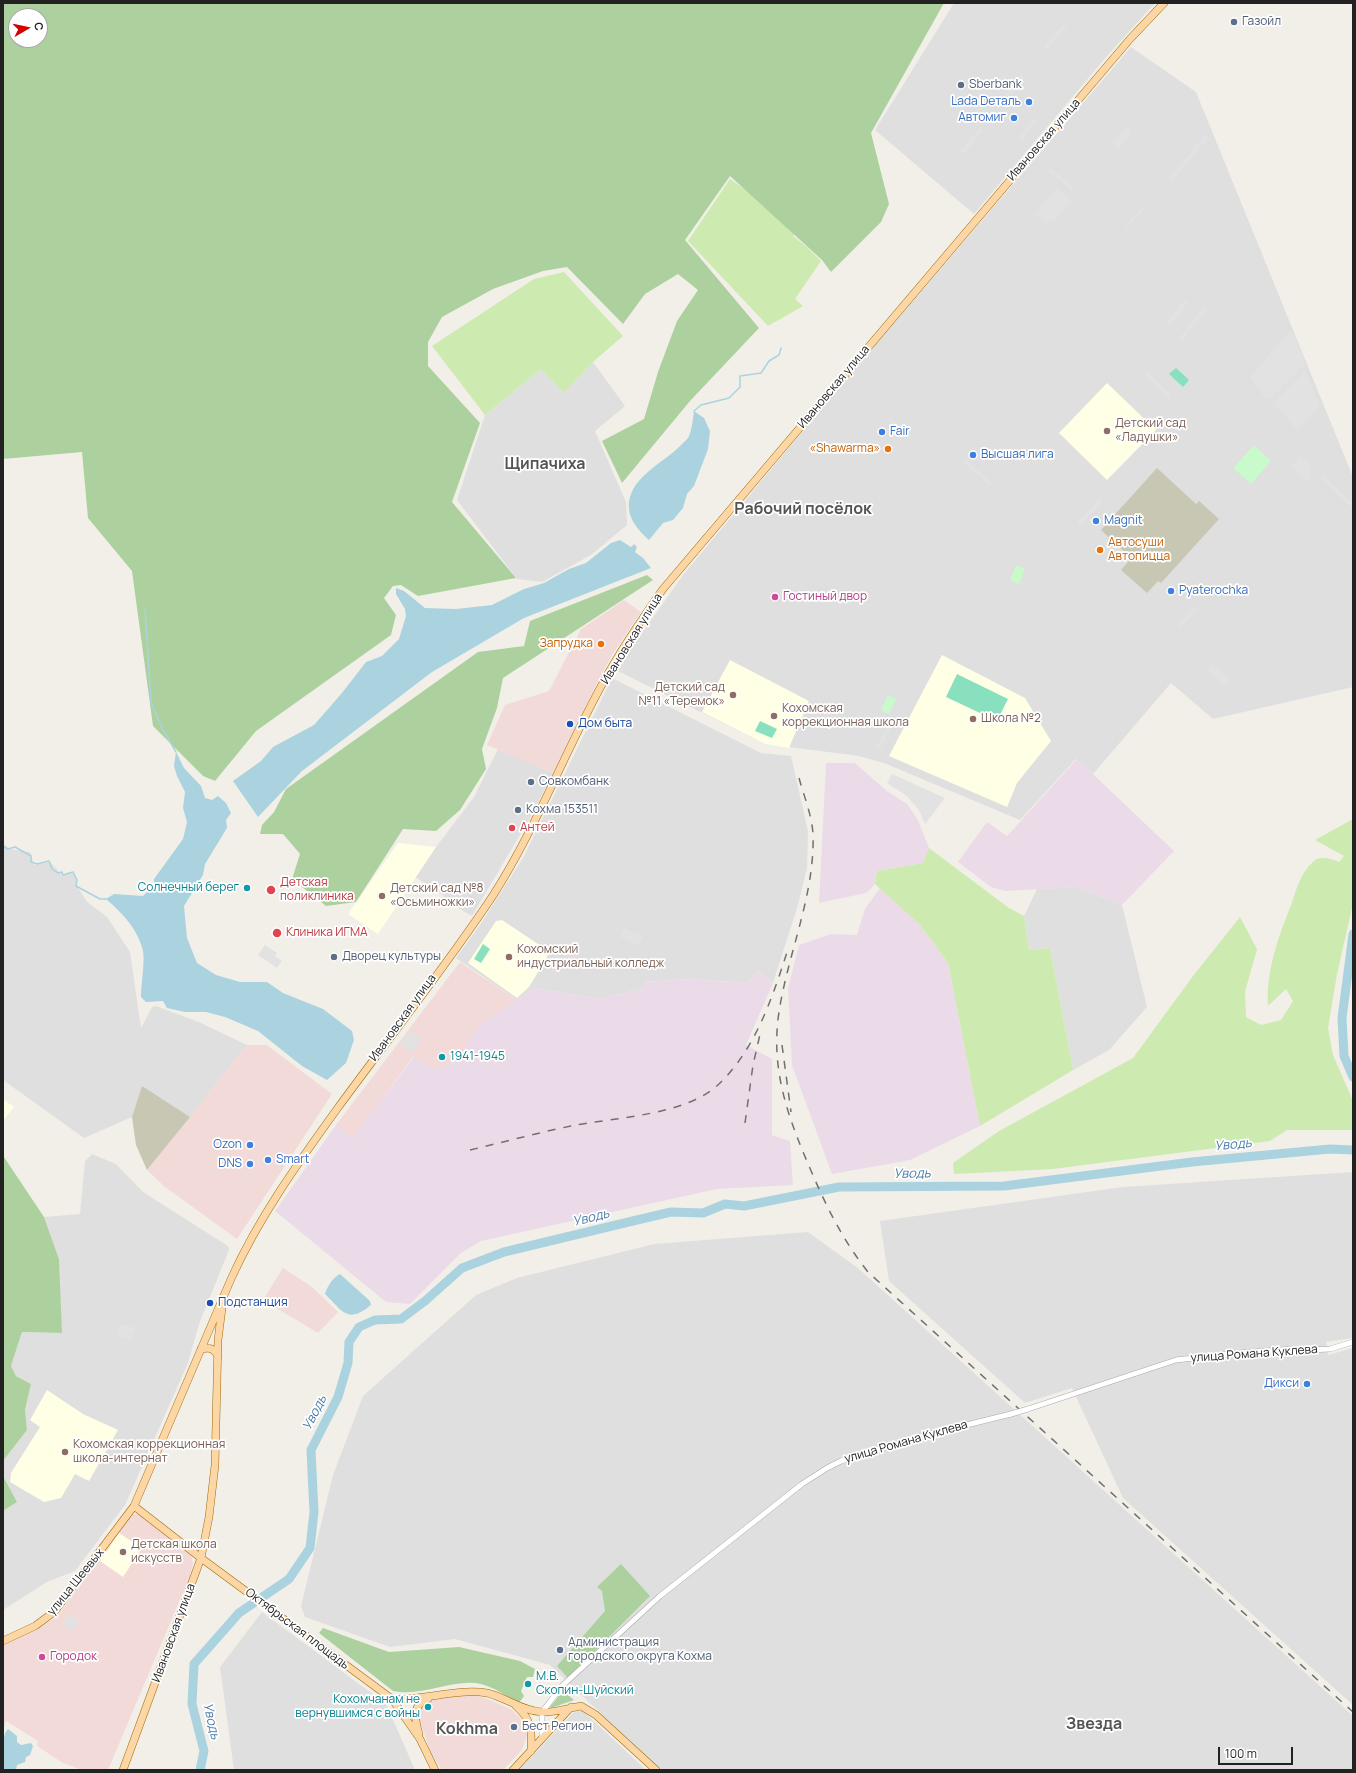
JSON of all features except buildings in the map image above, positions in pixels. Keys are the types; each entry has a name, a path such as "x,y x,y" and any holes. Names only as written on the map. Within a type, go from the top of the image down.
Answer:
{"main road":[{"name":"Ивановская улица","path":"134,1506 244,1250 261,1220 300,1159 471,926 508,871 525,841 609,672 635,629 663,590 1115,57 1166,3"},
{"name":"Ивановская улица","path":"123,1770 201,1558 209,1517 215,1465 218,1356 222,1302"},
{"path":"201,1349 210,1348 215,1351 218,1356"},
{"name":"Октябрьская площадь","path":"134,1506 201,1558 392,1699 420,1739"},
{"name":"улица Шеевых","path":"3,1641 35,1626 54,1612 134,1506"},
{"path":"392,1699 432,1697 465,1692 488,1693 514,1705 542,1712 581,1706 596,1715 656,1770"},
{"path":"432,1697 418,1705 415,1716 420,1739 435,1770"},
{"path":"514,1705 526,1715 530,1724 531,1751"},
{"path":"513,1770 571,1707"}],"street":[{"name":"улица Романа Куклева","path":"542,1712 563,1685 660,1596 802,1484 841,1461 922,1436 1028,1409 1176,1360 1294,1349 1330,1349 1353,1342"},
{"path":"542,1712 542,1739"}],"shaded area":[{"path":"954,3 1155,3 1107,56 974,214 875,130"},
{"path":"1063,24 1067,26 1048,49 1044,46"},
{"path":"1131,47 1196,92 1353,477 1353,687 1213,719 1171,683 1093,774 1076,759 1020,820 884,763 859,756 765,744 616,670 683,575 853,371","holes":["1199,501 1161,583 1158,580 1121,570 1131,558"]},
{"path":"1021,75 1024,78 1009,97 1006,94"},
{"path":"1034,118 1037,121 1022,140 1019,137"},
{"path":"1126,127 1132,132 1118,149 1112,144"},
{"path":"980,128 983,131 964,154 960,151"},
{"path":"1205,135 1208,138 1172,181 1169,179"},
{"path":"1051,168 1075,189 1072,191 1048,171"},
{"path":"1056,188 1072,201 1054,222 1051,219 1046,224 1034,214"},
{"path":"1144,205 1146,207 1127,229 1125,227"},
{"path":"1184,300 1188,303 1170,326 1166,323"},
{"path":"1203,308 1206,310 1182,340 1179,338"},
{"path":"1291,329 1306,365 1273,396 1266,399 1250,378"},
{"path":"593,362 625,406 595,431 626,502 627,525 591,555 542,582 517,579 457,500 485,415 541,369 564,393"},
{"path":"1305,370 1320,406 1298,431 1273,403"},
{"path":"1148,372 1172,395 1169,398 1145,375"},
{"name":"Детский сад «Ладушки»","path":"1107,383 1156,430 1107,480 1059,433"},
{"path":"890,417 909,435 905,438 887,420"},
{"path":"1301,456 1311,466 1310,478 1307,482 1291,466"},
{"path":"966,459 992,483 990,486 963,462"},
{"path":"1157,468 1196,504 1199,501 1219,519 1161,583 1158,581 1147,593 1121,570 1131,558 1101,530"},
{"path":"1324,476 1353,503 1351,507 1322,479"},
{"path":"1099,499 1102,502 1080,525 1077,522"},
{"path":"624,600 641,612 612,655 553,773 487,745 505,705 549,691 581,629"},
{"path":"1195,606 1198,608 1181,627 1178,625"},
{"name":"Школа №2","path":"942,655 1025,698 1051,741 1017,783 1007,807 889,756"},
{"path":"730,660 809,701 789,748 765,744 702,712"},
{"path":"1211,663 1231,680 1225,686 1206,670"},
{"path":"612,678 761,753 791,756 808,831 807,868 798,905 773,983 758,971 747,983 689,979 644,982 644,988 601,999 534,988 517,1000 456,958 480,925 523,858"},
{"path":"890,720 894,722 880,749 876,747"},
{"path":"498,749 553,773 530,818 472,916 446,901 443,895 415,877 474,797"},
{"path":"1077,759 1174,851 1122,905 1076,887 1005,891 991,887 958,862 987,822 1007,836"},
{"path":"826,763 855,763 887,791 907,804 918,820 929,848 923,863 877,871 875,884 866,893 819,903"},
{"path":"892,774 945,798 925,824 919,810 907,796 887,783"},
{"path":"3,843 9,849 30,852 34,865 50,862 62,875 75,873 77,886 87,902 107,917 130,952 141,1028 152,1007 156,1006 201,1023 247,1045 190,1117 142,1087 132,1117 84,1138 3,1080"},
{"name":"Детский сад №8 «Осьминожки»","path":"398,843 436,847 378,934 348,914"},
{"path":"1076,887 1122,905 1147,1007 1109,1050 1073,1070 1050,948 1029,950 1024,916 1037,889"},
{"path":"880,888 920,925 948,963 980,1126 910,1160 832,1174 792,1065 788,988 799,945 831,934 857,935 865,909"},
{"name":"Кохомский индустриальный колледж","path":"502,920 550,952 529,987 517,998 468,963 496,921"},
{"path":"624,928 643,936 639,946 620,937"},
{"path":"265,945 277,953 275,956 282,961 277,968 258,955"},
{"path":"460,962 517,1000 479,1025 456,1062 433,1069 413,1057 353,1138 336,1125"},
{"path":"758,971 773,983 746,1045 772,1059 772,1135 790,1141 793,1185 717,1189 481,1241 461,1253 410,1304 386,1302 275,1211 336,1125 353,1137 414,1057 433,1069 455,1062 479,1025 534,988 601,999 644,988 644,982 689,979 747,983"},
{"path":"411,1030 422,1039 412,1053 400,1044"},
{"path":"247,1045 267,1045 332,1094 237,1239 165,1187 147,1170"},
{"path":"142,1086 190,1117 147,1170 136,1145 132,1117"},
{"path":"3,1099 14,1107 3,1121"},
{"path":"92,1154 116,1164 143,1192 228,1246 229,1250 199,1324 188,1363 125,1505 75,1571 47,1582 3,1610 3,1511 17,1502 3,1476 3,1461 27,1430 25,1410 31,1384 16,1376 11,1366 22,1332 61,1333 59,1259 44,1217 80,1214 85,1161"},
{"path":"1353,1172 1353,1338 1326,1342 1328,1355 1353,1348 1353,1705 1123,1498 1072,1388 1025,1403 889,1281 880,1221 1123,1187"},
{"path":"808,1232 859,1269 1353,1716 1353,1770 660,1770 550,1665 455,1639 390,1647 305,1617 301,1606 333,1475 363,1396 476,1295 517,1278 654,1244"},
{"path":"283,1268 312,1287 338,1312 318,1333 263,1300"},
{"path":"120,1324 135,1328 130,1340 117,1337"},
{"name":"Кохомская коррекционная школа-интернат","path":"47,1390 83,1414 118,1430 89,1481 75,1474 61,1498 44,1502 10,1482 11,1473 40,1427 30,1420"},
{"path":"132,1514 139,1514 191,1555 193,1563 190,1576 108,1770 82,1770 63,1763 37,1746 38,1741 6,1721 3,1729 3,1646 57,1617"},
{"name":"Детская школа искусств","path":"119,1533 142,1548 123,1577 100,1561"},
{"path":"262,1612 386,1704 415,1770 234,1770 220,1667"},
{"path":"71,1614 79,1622 71,1631 62,1623"},
{"path":"463,1694 476,1695 490,1700 512,1710 523,1721 527,1735 522,1750 503,1770 442,1770 431,1753 419,1719 419,1712 425,1701"},
{"path":"582,1710 646,1770 519,1770 573,1713"}],"green space":[{"path":"3,3 944,3 871,133 889,204 881,222 831,272 822,260 730,176 685,240 759,328 690,401 622,483 602,441 644,419 658,372 677,321 698,290 678,274 645,294 623,324 567,267 543,271 493,289 442,317 428,342 428,366 480,423 452,502 516,578 418,596 401,585 393,586 384,598 396,615 391,635 256,731 215,781 203,776 153,726 132,571 88,518 82,452 3,459"},
{"path":"730,179 799,227 793,236 821,261 795,299 803,306 768,326 688,241"},
{"path":"564,272 623,336 593,362 564,393 541,369 485,415 432,346 534,279"},
{"path":"1176,368 1189,380 1183,387 1169,374"},
{"path":"1254,445 1271,461 1251,484 1233,468"},
{"path":"1016,565 1025,569 1019,584 1010,580"},
{"path":"647,575 653,580 503,678 497,708 482,749 486,769 460,810 436,831 403,829 356,902 326,906 292,879 300,854 283,834 260,834 262,825 274,812 286,789 478,652 524,646 530,621"},
{"path":"957,674 1008,699 997,721 946,697"},
{"path":"888,695 896,699 889,714 881,710"},
{"path":"760,721 777,729 772,738 755,731"},
{"path":"1353,819 1353,904 1337,974 1328,1028 1333,1055 1353,1101 1353,1130 1287,1130 1270,1141 1053,1169 954,1174 953,1163 999,1131 1133,1058 1193,976 1240,917 1257,949 1245,992 1246,1017 1261,1025 1281,1020 1293,1001 1286,989 1268,1006 1269,980 1274,955 1299,882 1305,871 1316,860 1326,858 1339,862 1344,856 1315,840"},
{"path":"929,848 1009,908 1024,916 1029,950 1050,948 1073,1070 980,1126 948,963 920,925 875,884 877,871 923,863"},
{"path":"483,944 490,949 481,963 474,959"},
{"path":"4,1157 44,1217 59,1259 62,1333 22,1332 11,1366 16,1376 31,1384 25,1410 27,1430 3,1461"},
{"path":"3,1476 17,1502 3,1511"},
{"path":"621,1564 650,1596 568,1678 557,1666 605,1611 602,1591 597,1587"},
{"path":"323,1628 389,1652 459,1647 520,1661 535,1669 533,1677 527,1677 521,1691 524,1696 519,1703 491,1687 471,1683 460,1683 416,1692 393,1691 319,1633"},
{"path":"563,1691 574,1700 551,1708 550,1707"}],"water":[{"path":"694,411 704,418 710,431 708,449 694,486 687,494 683,508 673,520 663,523 649,540 639,530 630,514 630,499 633,489 639,480 688,438 692,427"},
{"path":"620,540 631,547 634,544 637,547 635,552 643,558 651,568 524,618 432,672 302,771 258,817 233,781 261,761 273,747 314,725 342,693 366,662 382,656 399,639 406,616 405,609 396,594 396,588 404,591 425,608 456,609 492,605 524,589 544,583 569,569 586,563 611,543"},
{"path":"176,752 184,768 201,786 205,798 212,800 218,796 226,803 231,813 226,820 227,828 205,864 203,875 184,906 187,938 197,963 216,975 240,982 267,982 283,993 323,1009 352,1031 354,1040 346,1063 327,1080 302,1066 258,1031 225,1017 206,1012 185,1012 167,1008 163,1001 146,1002 141,997 144,961 141,943 129,922 106,899 114,894 143,896 154,885 154,879 183,839 187,822 183,808 185,792 174,766"},
{"path":"340,1274 370,1301 371,1305 357,1314 351,1315 341,1310 325,1294 331,1282"},
{"path":"8,1729 17,1736 17,1742 21,1745 31,1743 33,1746 30,1755 26,1757 25,1762 17,1765 16,1770 3,1770 3,1743 5,1733"}],"pier":[{"path":"250,1587 278,1607 271,1616 243,1596"}],"waterway":[{"path":"694,411 701,405 729,398 740,387 740,376 761,373 769,361 779,355 781,348"},
{"path":"145,609 151,702 162,728 176,752"},
{"path":"3,846 8,849 15,847 31,856 31,862 37,864 49,861 52,869 58,873 62,872 63,875 73,872 77,880 76,886 100,899 106,899"},
{"name":"Уводь","path":"1353,934 1342,1018 1344,1056 1353,1077"},
{"name":"Уводь","path":"200,1770 204,1751 192,1704 194,1664 239,1613 289,1579 310,1548 314,1512 311,1450 338,1397 348,1363 349,1342 359,1327 375,1320 401,1319 425,1301 462,1268 504,1252 671,1212 703,1213 725,1204 744,1206 839,1187 1004,1186 1192,1162 1330,1149 1353,1150"}],"railway":[{"path":"799,778 812,827 812,857 810,879 788,968 779,1012 777,1034 779,1075 789,1114 812,1173 851,1249 868,1272 1353,1712"},
{"path":"470,1150 571,1126 650,1114 670,1109 706,1094 720,1083 744,1054 762,1020 788,949"},
{"path":"745,1123 753,1065 761,1030"},
{"path":"782,1045 791,1112"}],"place":[{"name":"Газойл","path":"1234,22"},
{"name":"Sberbank","path":"961,85"},
{"name":"Lada Dеталь","path":"1029,102"},
{"name":"Автомиг","path":"1014,118"},
{"name":"Детский сад «Ладушки»","path":"1107,431"},
{"name":"Fair","path":"882,432"},
{"name":"«Shawarma»","path":"888,449"},
{"name":"Высшая лига","path":"973,455"},
{"name":"Magnit","path":"1096,521"},
{"name":"Автосуши Автопицца","path":"1100,550"},
{"name":"Pyaterochka","path":"1171,591"},
{"name":"Гостиный двор","path":"775,597"},
{"name":"Запрудка","path":"601,644"},
{"name":"Детский сад №11 «Теремок»","path":"733,695"},
{"name":"Кохомская коррекционная школа","path":"774,716"},
{"name":"Школа №2","path":"973,719"},
{"name":"Дом быта","path":"570,724"},
{"name":"Совкомбанк","path":"531,782"},
{"name":"Кохма 153511","path":"518,810"},
{"name":"Антей","path":"512,828"},
{"name":"Солнечный берег","path":"247,888"},
{"name":"Детская поликлиника","path":"271,890"},
{"name":"Детский сад №8 «Осьминожки»","path":"382,896"},
{"name":"Клиника ИГМА","path":"277,933"},
{"name":"Дворец культуры","path":"334,957"},
{"name":"Кохомский индустриальный колледж","path":"509,957"},
{"name":"1941-1945","path":"442,1057"},
{"name":"Ozon","path":"250,1145"},
{"name":"Smart","path":"268,1160"},
{"name":"DNS","path":"250,1164"},
{"name":"Подстанция","path":"210,1303"},
{"name":"Дикси","path":"1307,1384"},
{"name":"Кохомская коррекционная школа-интернат","path":"65,1452"},
{"name":"Детская школа искусств","path":"123,1552"},
{"name":"Администрация городского округа Кохма","path":"560,1650"},
{"name":"Городок","path":"42,1657"},
{"name":"М.В. Скопин-Шуйский","path":"528,1684"},
{"name":"Кохомчанам не вернувшимся с войны","path":"428,1707"},
{"name":"Бест Регион","path":"514,1727"}],"district":[{"name":"Щипачиха","path":"545,465"},
{"name":"Рабочий посёлок","path":"803,510"},
{"name":"Звезда","path":"1094,1725"},
{"name":"Kokhma","path":"467,1730"}]}
